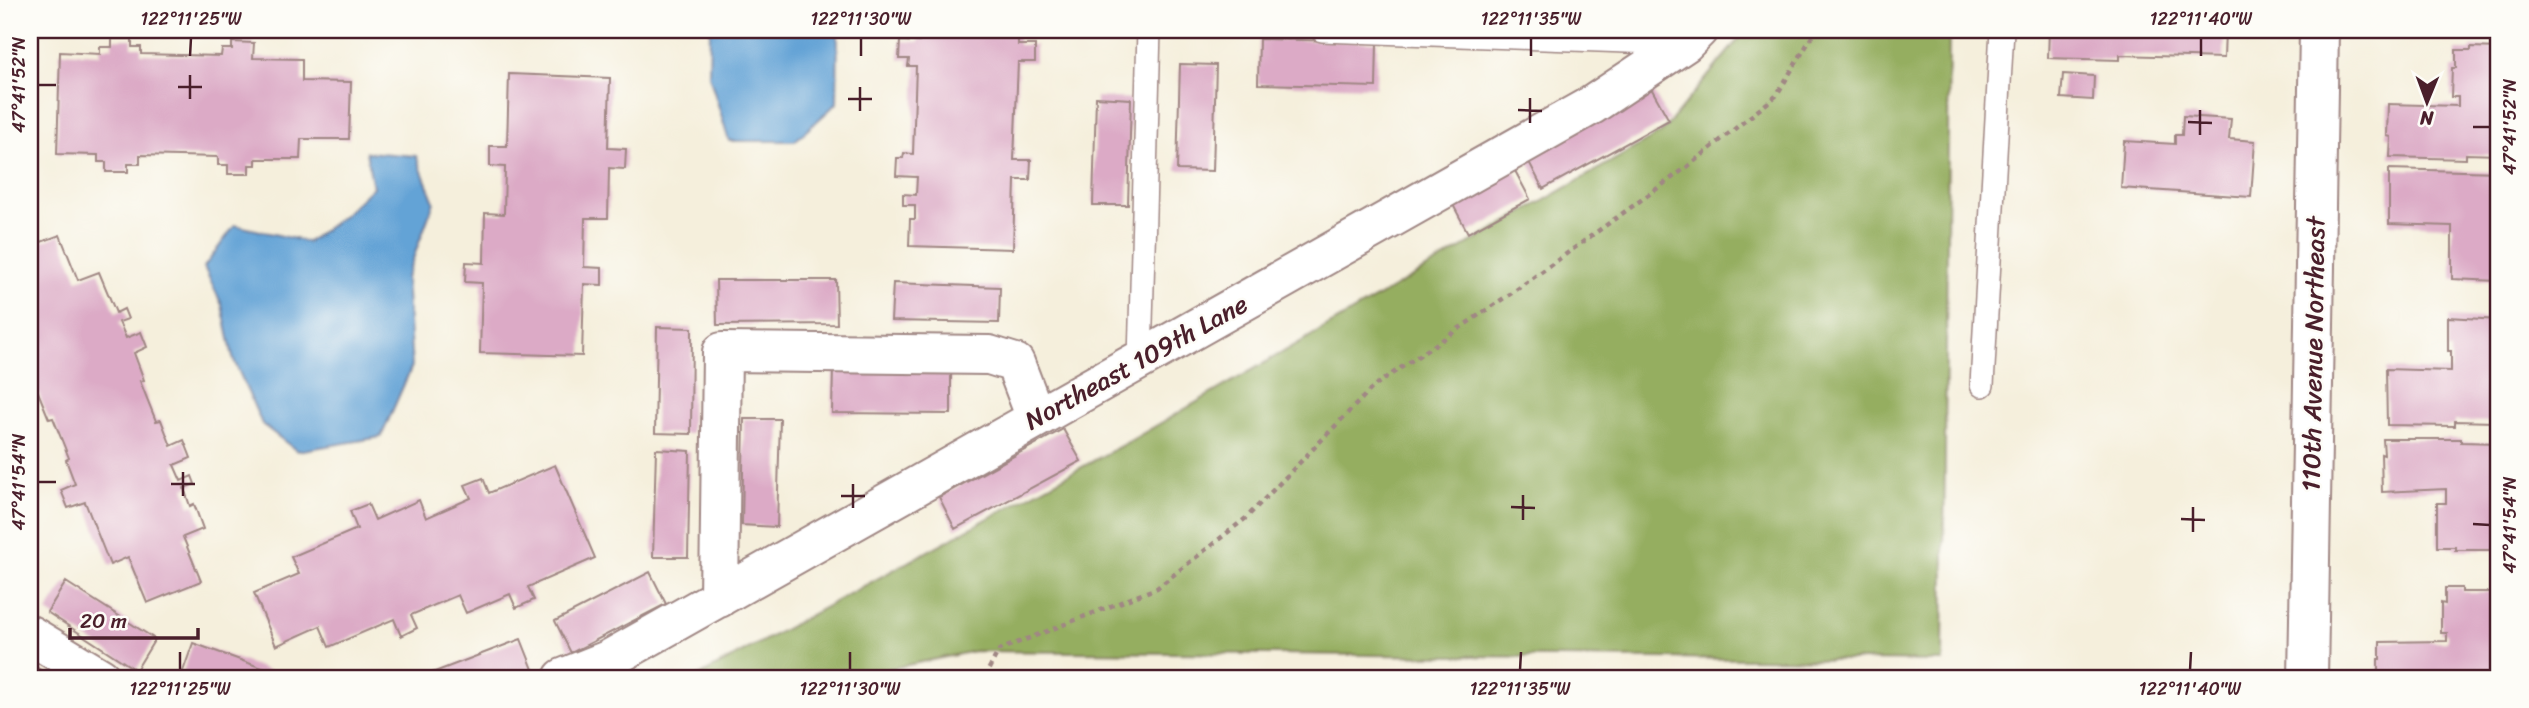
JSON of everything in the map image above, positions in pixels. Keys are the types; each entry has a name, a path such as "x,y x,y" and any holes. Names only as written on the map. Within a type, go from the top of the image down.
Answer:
{"street":[{"name":"110th Avenue Northeast","path":"2308,678 2319,30"},
{"name":"Northeast 109th Lane","path":"563,678 608,660 1592,105 1691,37"},
{"path":"719,598 722,352 989,355 1015,363 1037,418"},
{"path":"30,635 101,678"}],"lane":[{"path":"1140,360 1149,30"},
{"path":"1322,30 1691,37"},
{"path":"1982,385 2002,30"}],"path":[{"path":"984,678 999,650 1157,588 1246,517 1374,386 1686,167 1776,96 1816,30"}],"green space":[{"path":"1746,30 1949,30 1943,661 975,651 888,669 878,678 695,678 1128,442 1662,132"}],"water":[{"path":"710,30 838,30 837,103 795,141 729,141 709,75"},
{"path":"366,152 416,156 434,202 406,278 412,366 381,437 297,451 262,424 233,358 222,305 204,267 235,225 308,242 343,216 373,187"}],"building":[{"path":"919,30 1018,30 1018,45 1035,45 1035,62 1018,62 1014,160 1031,160 1030,180 1015,180 1013,249 909,246 910,219 915,219 915,205 903,205 903,194 916,195 917,177 896,176 897,158 903,158 904,153 913,154 916,66 908,66 909,59 899,59 900,41 919,42"},
{"path":"2049,30 2225,30 2224,58 2120,55 2120,60 2048,58"},
{"path":"112,39 132,39 132,47 141,47 141,54 221,56 222,49 232,49 232,42 254,43 253,58 302,59 302,81 351,82 349,139 301,139 300,159 256,159 256,165 249,165 249,174 228,174 228,165 218,165 218,157 140,155 140,164 128,164 128,172 106,172 106,162 98,162 98,155 57,154 60,52 100,54 100,47 112,47"},
{"path":"1259,39 1377,42 1376,87 1258,84"},
{"path":"2471,47 2499,48 2499,155 2466,154 2466,159 2390,157 2391,137 2387,136 2388,104 2458,106 2458,97 2451,97 2452,68 2456,68 2456,50 2471,50"},
{"path":"1180,64 1216,65 1213,171 1177,170"},
{"path":"509,74 610,78 608,148 626,149 625,169 609,168 608,218 585,218 584,267 602,268 602,285 584,284 582,356 480,353 482,283 465,282 466,262 484,263 485,213 504,214 505,167 490,166 490,146 507,146"},
{"path":"2063,74 2094,76 2093,100 2061,98"},
{"path":"1651,88 1669,120 1543,189 1526,156"},
{"path":"1096,97 1131,99 1128,205 1093,205"},
{"path":"2183,116 2231,119 2229,139 2255,141 2251,197 2121,188 2124,141 2175,144 2175,135 2182,135"},
{"path":"1513,167 1530,199 1468,233 1451,201"},
{"path":"2389,169 2499,172 2499,281 2452,279 2452,226 2389,224"},
{"path":"60,235 78,280 99,272 116,313 124,309 128,319 119,322 126,338 141,332 147,347 134,353 144,380 140,381 156,421 161,420 171,446 184,440 191,458 174,465 181,481 192,476 195,484 184,488 190,506 194,504 203,529 183,537 201,581 147,603 128,557 110,565 85,502 68,508 61,490 75,484 66,460 69,458 53,418 49,419 38,392 30,396 30,376 36,373 30,358 30,246"},
{"path":"716,280 836,280 837,324 717,325"},
{"path":"893,283 1000,287 999,323 891,321"},
{"path":"2448,317 2499,320 2499,414 2494,414 2494,422 2455,421 2455,426 2387,425 2386,369 2451,371"},
{"path":"657,327 692,328 691,434 655,433"},
{"path":"833,367 951,368 951,414 832,413"},
{"path":"744,419 780,419 777,527 742,525"},
{"path":"1063,429 1081,461 955,529 939,497"},
{"path":"2383,439 2461,439 2461,442 2499,443 2499,550 2455,550 2455,547 2437,547 2437,503 2446,503 2446,489 2382,492"},
{"path":"656,449 690,451 688,557 653,557"},
{"path":"555,465 595,558 528,587 534,600 516,608 510,594 466,613 458,595 411,615 417,628 401,636 394,619 329,647 320,626 276,646 254,593 299,574 291,557 357,529 350,511 368,504 375,520 419,500 426,518 471,498 465,485 483,478 489,493"},
{"path":"650,572 666,604 571,653 555,621"},
{"path":"66,582 155,639 136,670 47,612"},
{"path":"2445,588 2462,588 2462,592 2499,592 2499,678 2380,678 2380,642 2447,641 2447,633 2441,633 2441,603 2445,604"},
{"path":"521,639 534,672 516,678 419,678"},
{"path":"193,643 290,678 181,677"},
{"path":"30,663 52,678 30,678"}]}
